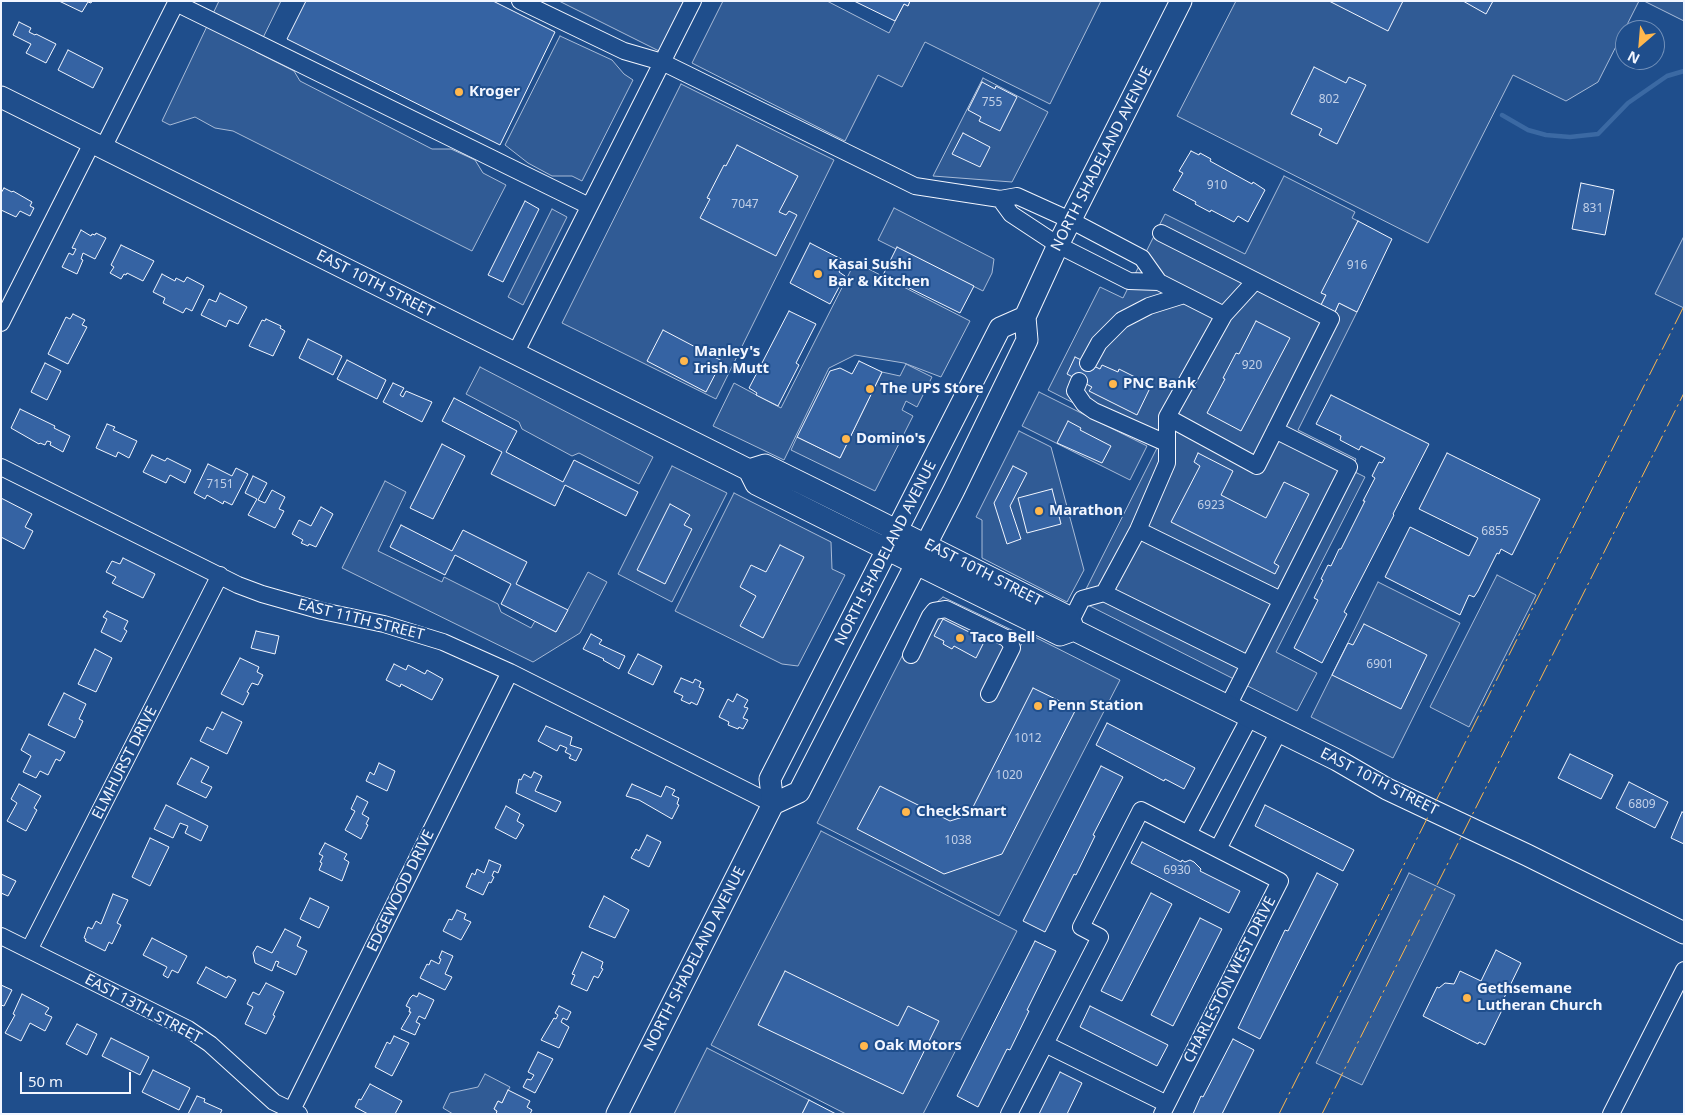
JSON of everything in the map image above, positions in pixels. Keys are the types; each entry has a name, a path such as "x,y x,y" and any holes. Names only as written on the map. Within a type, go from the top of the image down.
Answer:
{"main road":[{"name":"NORTH SHADELAND AVENUE","path":"773,804 799,792 926,545 1027,340 1024,317 1070,220 1180,1"},
{"name":"EAST 10TH STREET","path":"1,97 749,470 756,484 1060,635 1073,625"},
{"name":"NORTH SHADELAND AVENUE","path":"617,1114 773,804 770,779 1000,328 1024,317"},
{"name":"EAST 10TH STREET","path":"749,470 765,465 1069,617 1073,625 1228,706 1357,770 1387,789 1527,855 1684,933"}],"street":[{"path":"520,1 624,51 662,62 915,186 1000,199 1017,196 1070,220 1142,258 1159,282"},
{"path":"515,354 693,1"},
{"path":"1,322 177,2 589,206"},
{"path":"1000,199 1011,214 1058,245 1129,281 1159,282 1224,315"},
{"path":"1161,233 1331,319 1257,466 1167,417"},
{"path":"1104,593 1138,530 1167,463 1167,417 1224,315 1256,281"},
{"path":"1088,363 1099,343 1122,320 1149,306 1184,295"},
{"path":"1079,381 1075,391 1084,404 1166,443"},
{"path":"1228,706 1349,467 1275,430"},
{"name":"EAST 11TH STREET","path":"1,467 254,591 302,606 384,624 443,642 510,672 773,804"},
{"path":"1138,530 1282,600"},
{"name":"ELMHURST DRIVE","path":"29,950 220,575"},
{"path":"1073,625 1082,599 1104,593 1248,664"},
{"path":"911,655 934,611 946,609 1006,638 1012,648 989,694"},
{"name":"EDGEWOOD DRIVE","path":"296,1112 510,672"},
{"path":"1188,834 1250,717"},
{"path":"1218,850 1279,731"},
{"name":"CHARLESTON WEST DRIVE","path":"1045,1044 1100,937 1080,927 1141,810 1280,881 1165,1109"},
{"name":"EAST 13TH STREET","path":"1,936 188,1029 210,1044 274,1102 296,1112"},
{"path":"1611,1114 1684,970"},
{"path":"1008,1114 1045,1044 1165,1109"}],"shaded area":[{"path":"219,1 281,1 256,52 294,71 300,81 432,149 451,149 475,160 483,173 506,185 472,251 233,131 215,128 195,117 170,125 162,121"},
{"path":"559,1 684,1 659,51"},
{"path":"723,1 827,1 889,33 904,4 908,6 910,1 1101,1 1050,104 925,42 902,87 878,75 845,141 692,63"},
{"path":"1236,1 1639,1 1629,20 1615,20 1615,48 1598,82 1566,101 1513,75 1428,243 1177,116"},
{"path":"1644,1 1684,1 1684,21"},
{"path":"560,36 612,60 624,74 633,80 582,181 572,176 552,176 528,163 505,145"},
{"path":"983,78 1048,112 1012,182 933,176"},
{"path":"681,84 834,160 716,399 562,323"},
{"path":"1284,176 1355,212 1352,218 1358,221 1322,293 1326,295 1321,305 1335,312 1339,303 1357,312 1298,430 1356,459 1351,470 1365,477 1276,652 1317,673 1297,711 1080,601 1158,446 1048,390 1100,287 1123,298 1165,214 1245,254"},
{"path":"894,208 994,259 992,273 983,291 878,240"},
{"path":"552,209 567,217 523,305 508,297"},
{"path":"1684,236 1684,308 1655,294"},
{"path":"855,262 970,321 941,377 904,363 855,355 829,368 784,460 713,426 734,383 781,408"},
{"path":"906,364 932,377 917,407 906,401 902,410 913,416 875,491 791,450 797,437 840,458 882,372 900,376"},
{"path":"480,367 653,457 639,484 579,453 572,456 522,429 519,422 466,394"},
{"path":"1039,392 1147,446 1130,480 1022,426"},
{"path":"1019,431 1051,447 1084,570 1067,602 982,558 982,520 976,517"},
{"path":"672,466 727,493 672,602 618,574"},
{"path":"385,481 406,492 378,551 442,582 444,577 498,604 501,612 531,628 535,621 556,632 588,572 607,582 580,633 533,662 342,568"},
{"path":"734,493 831,542 832,569 845,575 798,666 782,664 675,611"},
{"path":"1497,575 1536,595 1469,727 1430,707"},
{"path":"1378,582 1460,623 1393,758 1311,717"},
{"path":"943,597 1016,632 1017,639 999,689 1027,633 1120,680 999,916 817,823 924,613"},
{"path":"821,831 1017,931 923,1114 846,1114 711,1045"},
{"path":"1409,873 1455,895 1362,1085 1316,1063"},
{"path":"707,1048 809,1100 802,1114 674,1114"},
{"path":"485,1074 510,1087 502,1103 498,1101 494,1109 497,1111 496,1114 453,1114 443,1108 450,1093 478,1087"}],"building":[{"path":"59,1 92,1 91,3 88,2 82,12"},
{"name":"Kroger","path":"306,1 493,1 555,32 500,145 287,39"},
{"path":"854,1 910,1 908,6 904,4 895,21"},
{"path":"1329,1 1403,1 1388,31"},
{"path":"1463,1 1493,1 1486,14"},
{"path":"19,22 31,28 29,32 56,44 46,63 26,53 31,44 13,35"},
{"path":"68,50 103,68 93,88 58,70"},
{"path":"1314,67 1346,83 1349,77 1366,85 1337,144 1319,135 1322,129 1291,114"},
{"path":"982,82 995,89 996,86 1017,97 1000,131 979,121 981,117 968,110"},
{"path":"963,133 990,147 980,167 952,154"},
{"path":"737,145 798,176 779,212 786,215 789,211 797,215 776,256 700,218 710,199 707,198"},
{"path":"1191,151 1199,155 1200,153 1211,159 1210,161 1265,190 1248,222 1238,216 1234,222 1211,210 1210,212 1173,190 1183,173 1179,171"},
{"path":"1581,183 1614,190 1605,235 1572,229"},
{"path":"4,188 32,202 30,206 34,208 30,216 20,211 16,217 1,210 1,193"},
{"path":"525,201 539,209 503,282 488,275"},
{"path":"1358,221 1392,239 1357,312 1339,303 1335,312 1321,305 1326,295 1321,293"},
{"path":"81,230 91,236 96,233 106,238 95,259 83,253 81,259 83,260 77,274 62,267 69,253 73,255 76,249 72,248"},
{"name":"Kasai Sushi Bar & Kitchen","path":"810,243 845,261 839,272 845,276 830,304 790,283"},
{"path":"121,245 154,261 143,281 127,273 121,279 110,273 114,267 111,265"},
{"path":"897,247 974,286 960,313 883,275"},
{"path":"162,274 175,281 176,278 184,282 187,277 204,286 192,311 186,308 183,313 163,303 165,298 153,292"},
{"path":"220,293 247,307 238,324 229,320 226,327 201,315 209,299 216,302"},
{"path":"789,311 816,324 796,363 799,365 778,406 756,395 757,393 749,388"},
{"path":"73,314 85,320 82,325 87,327 68,364 48,354 66,317 70,319"},
{"path":"266,319 281,326 280,328 285,331 273,356 249,346 262,320 265,321"},
{"path":"1256,321 1290,338 1241,431 1207,413 1236,353 1239,354"},
{"name":"Manley's Irish Mutt","path":"663,330 722,361 706,392 647,361"},
{"path":"308,339 342,356 333,375 299,358"},
{"name":"PNC Bank","path":"1075,357 1100,369 1102,365 1118,372 1119,369 1137,378 1135,381 1150,388 1137,415 1089,391 1092,387 1067,374"},
{"path":"347,360 386,380 377,399 337,379"},
{"path":"859,361 882,372 840,458 797,437 830,371 840,368 852,374"},
{"path":"45,363 61,371 47,400 31,392"},
{"path":"393,383 404,388 400,395 403,397 406,391 432,402 422,422 383,402"},
{"path":"1331,395 1429,444 1344,612 1347,614 1322,663 1294,648 1318,600 1314,598 1323,580 1321,579 1328,565 1331,566 1339,549 1341,549 1375,478 1372,476 1379,462 1382,463 1385,458 1361,446 1359,450 1340,440 1341,436 1316,424"},
{"path":"454,398 517,431 506,452 563,482 574,460 638,492 626,516 565,485 555,506 491,474 502,452 442,421"},
{"path":"20,409 55,426 54,428 70,436 63,452 50,445 51,442 47,441 45,445 39,444 11,428"},
{"path":"1068,421 1081,428 1080,430 1111,446 1102,463 1057,443"},
{"path":"107,424 115,427 113,430 137,441 129,458 118,452 116,457 96,448"},
{"path":"442,444 465,456 433,519 410,508"},
{"path":"1198,453 1233,471 1221,495 1266,518 1284,482 1309,494 1274,563 1279,566 1275,574 1171,522 1200,466 1194,462"},
{"path":"1447,453 1540,499 1512,555 1501,549 1499,554 1497,553 1478,591 1474,597 1469,595 1460,615 1385,577 1410,527 1469,556 1478,538 1419,509"},
{"path":"152,455 165,461 167,458 191,470 185,483 170,475 166,483 143,472"},
{"path":"208,464 232,476 236,468 248,474 232,505 224,501 223,504 207,495 205,499 194,493"},
{"path":"1013,466 1027,473 1010,506 1021,539 1007,544 994,503"},
{"path":"253,476 267,483 258,500 265,503 272,490 285,497 279,509 284,511 275,528 248,515 257,499 245,493"},
{"name":"Marathon","path":"1052,489 1061,524 1027,533 1018,498"},
{"path":"1,498 32,514 25,527 33,531 24,549 1,537"},
{"path":"670,504 690,515 684,525 692,529 665,584 637,570"},
{"path":"321,507 333,514 316,547 301,543 303,540 292,534 299,520 311,526"},
{"path":"401,525 452,551 463,530 527,562 516,584 568,610 556,632 501,604 511,584 455,555 445,575 390,547"},
{"path":"780,545 804,557 763,638 740,626 756,596 740,587 751,565 766,572"},
{"path":"123,558 155,574 143,598 112,583 116,577 106,572 112,561 120,564"},
{"path":"107,611 128,621 124,629 127,631 121,642 101,632 107,619 103,617"},
{"name":"Taco Bell","path":"943,619 985,640 976,658 954,646 952,649 943,644 944,641 934,636"},
{"path":"1364,624 1427,655 1401,709 1332,675 1348,643 1353,645"},
{"path":"256,631 279,636 275,654 251,648"},
{"path":"591,634 602,640 599,644 625,656 619,669 583,649"},
{"path":"95,649 112,658 96,692 78,684"},
{"path":"638,654 662,666 653,685 628,673"},
{"path":"240,658 259,667 257,672 263,675 258,685 252,683 243,705 221,694"},
{"path":"394,664 406,670 408,665 425,674 427,670 443,679 432,700 401,684 400,687 386,680"},
{"path":"681,678 693,683 695,679 701,682 699,687 704,689 697,705 681,700 683,696 674,692"},
{"path":"1033,688 1076,709 1002,854 944,874 857,829 880,786 950,821 969,815"},
{"path":"64,693 86,704 79,719 83,721 75,738 48,725"},
{"path":"737,694 748,700 744,707 748,708 743,718 748,720 743,729 728,725 729,722 719,717 728,699 733,702"},
{"path":"222,712 242,722 227,754 200,741 207,727 213,730"},
{"path":"1107,723 1195,768 1184,789 1165,779 1164,781 1096,745"},
{"path":"546,726 572,737 570,745 582,749 576,761 569,758 571,755 565,752 567,748 560,745 557,751 538,741"},
{"path":"29,734 65,752 60,761 56,759 48,775 40,771 36,778 23,772 31,756 21,750"},
{"path":"1570,754 1613,775 1601,799 1558,778"},
{"path":"191,758 209,767 201,782 212,787 206,798 177,784"},
{"path":"379,763 395,771 387,791 366,781 370,772 374,775"},
{"path":"1101,766 1123,777 1093,835 1095,836 1076,875 1074,874 1045,932 1023,921"},
{"path":"534,772 542,776 535,791 561,802 556,812 516,793 519,779 521,780 524,774 531,778"},
{"path":"1629,782 1668,802 1655,828 1616,808"},
{"path":"19,784 41,796 34,808 37,810 26,831 7,821 17,803 11,799"},
{"path":"632,784 661,797 666,786 675,790 672,795 679,798 677,804 679,805 672,819 639,800 626,796"},
{"path":"357,796 368,802 362,814 369,818 366,824 368,825 361,839 345,830 355,811 351,809"},
{"path":"166,805 208,826 201,841 185,833 188,826 180,823 173,838 154,829"},
{"path":"1265,805 1354,850 1343,871 1255,826"},
{"path":"506,806 520,814 517,821 524,825 516,839 495,828"},
{"path":"1682,812 1684,813 1684,844 1671,838"},
{"path":"647,835 661,842 649,867 631,858 636,849 639,851"},
{"path":"150,838 169,847 150,886 132,877"},
{"path":"1142,842 1181,862 1182,860 1185,862 1190,860 1194,862 1201,869 1200,871 1240,891 1229,913 1131,863"},
{"path":"325,843 347,854 344,859 349,862 342,881 319,870 323,856 319,854"},
{"path":"489,860 501,865 498,873 494,871 492,876 494,877 491,883 489,882 483,895 466,887 472,873 475,875 477,869 484,873"},
{"path":"1317,873 1338,884 1260,1039 1238,1028 1285,930 1288,931"},
{"path":"1,874 16,881 8,896 1,893"},
{"path":"1151,893 1172,904 1122,1001 1101,991"},
{"path":"113,894 128,900 117,923 121,925 112,944 109,942 105,951 85,941 86,939 84,938 88,927 92,929 96,921 101,924"},
{"path":"604,896 629,910 615,938 589,927"},
{"path":"310,898 329,907 319,928 300,919"},
{"path":"457,910 466,914 464,919 471,922 461,940 443,931 449,919 452,920"},
{"path":"1200,918 1222,929 1173,1026 1151,1015"},
{"path":"285,929 301,937 297,946 307,951 296,975 277,966 279,962 276,961 272,971 255,963 253,953 257,946 272,953"},
{"path":"152,938 187,956 178,973 172,970 168,978 163,975 167,967 143,955"},
{"path":"1035,941 1056,951 1010,1050 1007,1049 978,1107 957,1096"},
{"name":"Gethsemane Lutheran Church","path":"1496,950 1521,963 1504,998 1502,998 1498,1006 1503,1008 1485,1045 1479,1042 1478,1044 1423,1016 1437,987 1439,988 1445,983 1454,984 1460,971 1481,981"},
{"path":"442,951 453,956 445,974 452,977 445,990 420,978 431,960 439,964"},
{"path":"582,952 603,962 601,968 603,969 598,978 594,976 587,991 571,984 575,975 572,974"},
{"path":"206,967 227,978 228,976 236,980 226,998 197,983"},
{"name":"Oak Motors","path":"785,971 898,1026 908,1006 939,1021 903,1094 758,1025"},
{"path":"266,983 284,992 266,1034 245,1024 253,1007 247,1004 253,992 259,995"},
{"path":"1,985 12,990 4,1006 1,1005"},
{"path":"419,993 434,1000 425,1019 419,1016 416,1022 420,1024 415,1035 401,1029 411,1012 409,1012 410,1008 406,1006 410,998 413,995 417,997"},
{"path":"22,994 49,1008 45,1014 52,1017 45,1031 30,1023 21,1041 5,1033 15,1015 13,1014"},
{"path":"559,1006 571,1012 567,1020 563,1018 561,1022 569,1027 559,1048 541,1040 554,1018 556,1019 558,1015 555,1013"},
{"path":"1090,1006 1168,1045 1157,1066 1080,1027"},
{"path":"77,1024 97,1034 87,1055 66,1044"},
{"path":"394,1036 409,1043 392,1076 375,1067 387,1042 390,1044"},
{"path":"111,1038 149,1057 140,1075 102,1056"},
{"path":"1233,1039 1254,1050 1222,1114 1193,1114 1201,1096 1203,1097"},
{"path":"538,1052 553,1059 535,1093 523,1087 527,1079 531,1080 534,1075 528,1072"},
{"path":"153,1070 190,1088 179,1110 142,1092"},
{"path":"1060,1072 1082,1083 1067,1114 1039,1114"},
{"path":"370,1084 402,1101 395,1114 368,1114 355,1107"},
{"path":"508,1090 530,1101 527,1107 532,1110 530,1114 496,1114 497,1111 494,1109 498,1101 502,1103"},
{"path":"197,1096 205,1099 204,1102 222,1110 220,1114 188,1114"},
{"path":"809,1100 836,1114 802,1114"}],"waterway":[{"path":"1502,115 1528,130 1546,135 1570,137 1598,134 1628,103 1667,76 1684,71"}],"power":[{"path":"1279,1114 1684,306"},
{"path":"1322,1114 1684,393"}],"place":[{"name":"Kroger","path":"459,92"},
{"name":"Kasai Sushi Bar & Kitchen","path":"818,274"},
{"name":"Manley's Irish Mutt","path":"684,361"},
{"name":"PNC Bank","path":"1113,384"},
{"name":"The UPS Store","path":"870,389"},
{"name":"Domino's","path":"846,439"},
{"name":"Marathon","path":"1039,511"},
{"name":"Taco Bell","path":"960,638"},
{"name":"Penn Station","path":"1038,706"},
{"name":"CheckSmart","path":"906,812"},
{"name":"Gethsemane Lutheran Church","path":"1467,998"},
{"name":"Oak Motors","path":"864,1046"}]}
